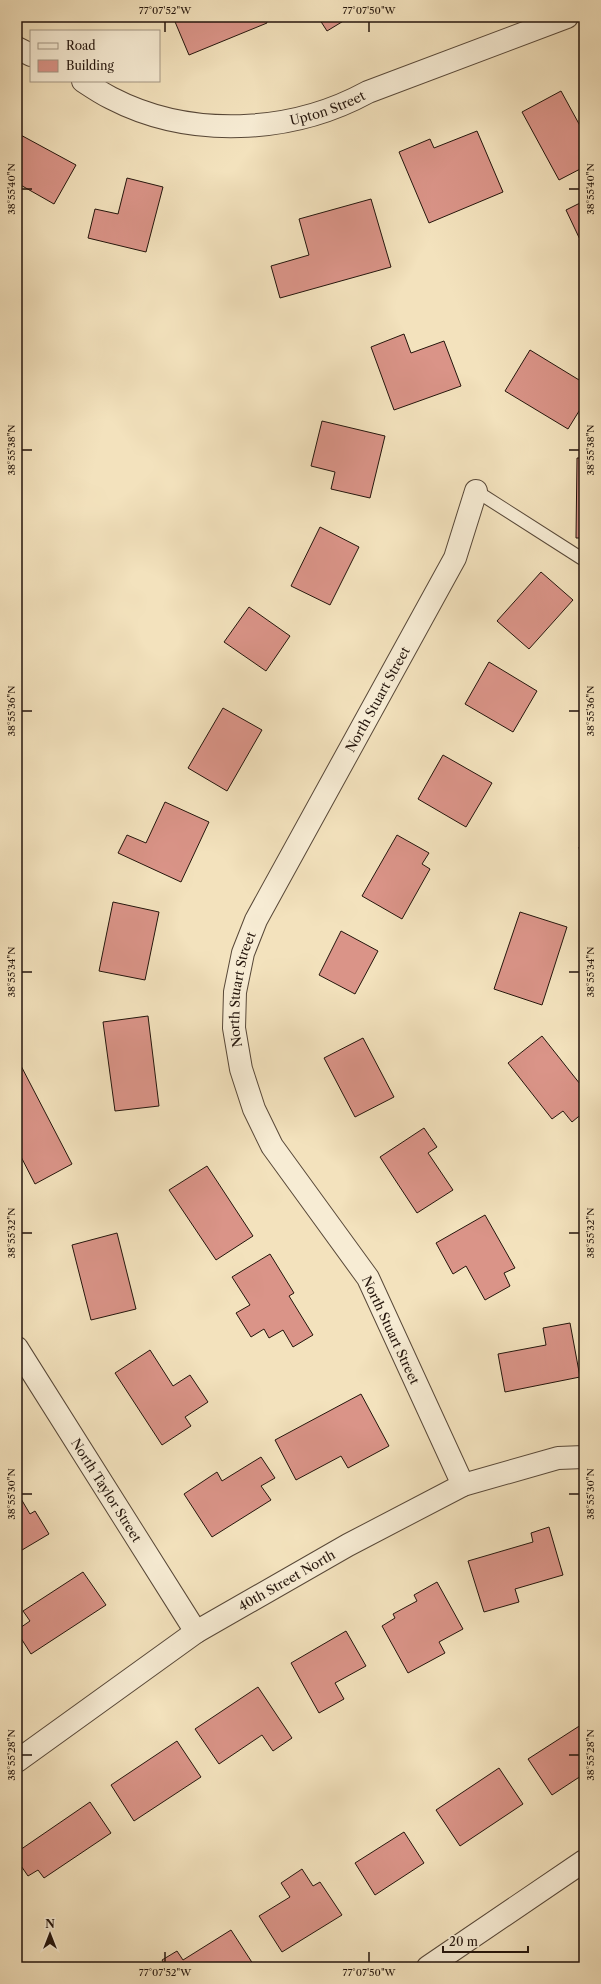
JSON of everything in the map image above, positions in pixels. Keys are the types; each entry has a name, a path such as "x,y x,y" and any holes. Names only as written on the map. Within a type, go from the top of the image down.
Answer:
{"street":[{"name":"Upton Street","path":"84,82 111,99 149,114 190,124 231,127 270,124 313,115 355,99 368,92 567,17"},
{"path":"17,48 30,54"},
{"name":"North Stuart Street","path":"463,1485 368,1278 272,1146 254,1109 241,1070 234,1028 234,1006 235,992 243,953 256,920 455,558 476,491"},
{"name":"North Taylor Street","path":"17,1348 196,1632"},
{"name":"40th Street North","path":"17,1762 196,1632 348,1545 463,1485 558,1458 584,1457"},
{"path":"428,1967 584,1861"}],"lane":[{"path":"476,491 584,560"}],"building":[{"path":"173,17 265,17 267,23 189,55"},
{"path":"318,17 350,17 327,31"},
{"path":"561,91 584,133 584,167 559,180 522,112"},
{"path":"477,131 503,192 429,223 399,152 430,139 434,148"},
{"path":"17,133 76,165 54,204 17,183"},
{"path":"127,178 163,187 146,252 88,238 95,209 118,214"},
{"path":"371,199 391,267 280,298 271,266 309,255 299,219"},
{"path":"584,201 584,248 566,210"},
{"path":"404,334 411,353 444,341 461,386 394,410 371,347"},
{"path":"530,350 584,383 584,403 568,429 505,391"},
{"path":"322,421 385,436 370,498 331,489 335,472 311,466"},
{"path":"577,458 584,458 584,538 576,538"},
{"path":"320,527 359,547 330,605 291,586"},
{"path":"541,572 573,600 529,649 497,621"},
{"path":"249,607 290,636 266,671 224,642"},
{"path":"489,662 537,691 513,732 465,704"},
{"path":"223,708 262,730 227,791 188,768"},
{"path":"443,755 492,783 466,827 418,799"},
{"path":"165,802 209,822 181,882 118,853 127,835 146,843"},
{"path":"397,835 429,853 422,864 430,869 402,919 362,896"},
{"path":"584,846 584,881 579,847"},
{"path":"113,902 159,912 145,980 99,971"},
{"path":"520,912 567,927 542,1005 494,989"},
{"path":"341,931 378,951 355,994 319,975"},
{"path":"148,1016 159,1106 115,1111 103,1022"},
{"path":"542,1036 584,1089 584,1112 572,1122 563,1111 552,1119 508,1063"},
{"path":"363,1038 394,1097 355,1117 324,1058"},
{"path":"19,1062 72,1164 35,1184 17,1149 17,1063"},
{"path":"424,1128 437,1147 428,1153 453,1190 417,1213 380,1157"},
{"path":"207,1166 253,1236 216,1260 169,1190"},
{"path":"485,1215 515,1268 504,1273 510,1286 485,1300 466,1266 453,1274 436,1243"},
{"path":"117,1233 136,1309 91,1320 72,1245"},
{"path":"270,1254 294,1293 289,1296 313,1335 293,1347 283,1330 269,1338 264,1329 251,1337 236,1313 250,1305 232,1277"},
{"path":"570,1323 580,1377 505,1392 498,1354 546,1345 543,1328"},
{"path":"150,1350 173,1386 190,1375 208,1402 185,1417 191,1426 162,1445 115,1373"},
{"path":"361,1394 389,1446 348,1468 341,1456 296,1480 275,1440"},
{"path":"261,1457 275,1478 261,1486 271,1500 212,1537 184,1494 217,1472 222,1481"},
{"path":"17,1492 30,1514 35,1511 49,1534 17,1553"},
{"path":"549,1527 563,1575 515,1589 519,1602 484,1612 468,1561 533,1542 531,1533"},
{"path":"83,1572 106,1605 31,1654 17,1632 17,1630 30,1621 23,1611"},
{"path":"437,1582 463,1629 439,1642 445,1653 408,1673 382,1626 395,1618 393,1614 417,1601 414,1595"},
{"path":"346,1631 366,1666 335,1683 344,1699 319,1713 291,1663"},
{"path":"258,1687 292,1738 273,1751 262,1735 219,1764 195,1729"},
{"path":"584,1723 584,1774 552,1795 528,1759"},
{"path":"177,1741 201,1777 134,1821 111,1785"},
{"path":"499,1768 523,1804 460,1846 436,1810"},
{"path":"90,1802 111,1833 44,1878 38,1870 28,1876 17,1860 17,1852"},
{"path":"404,1832 424,1863 375,1895 355,1863"},
{"path":"302,1869 313,1886 320,1882 342,1915 282,1952 259,1916 290,1897 281,1883"},
{"path":"231,1930 255,1967 166,1967 162,1960 177,1951 183,1960"}]}
